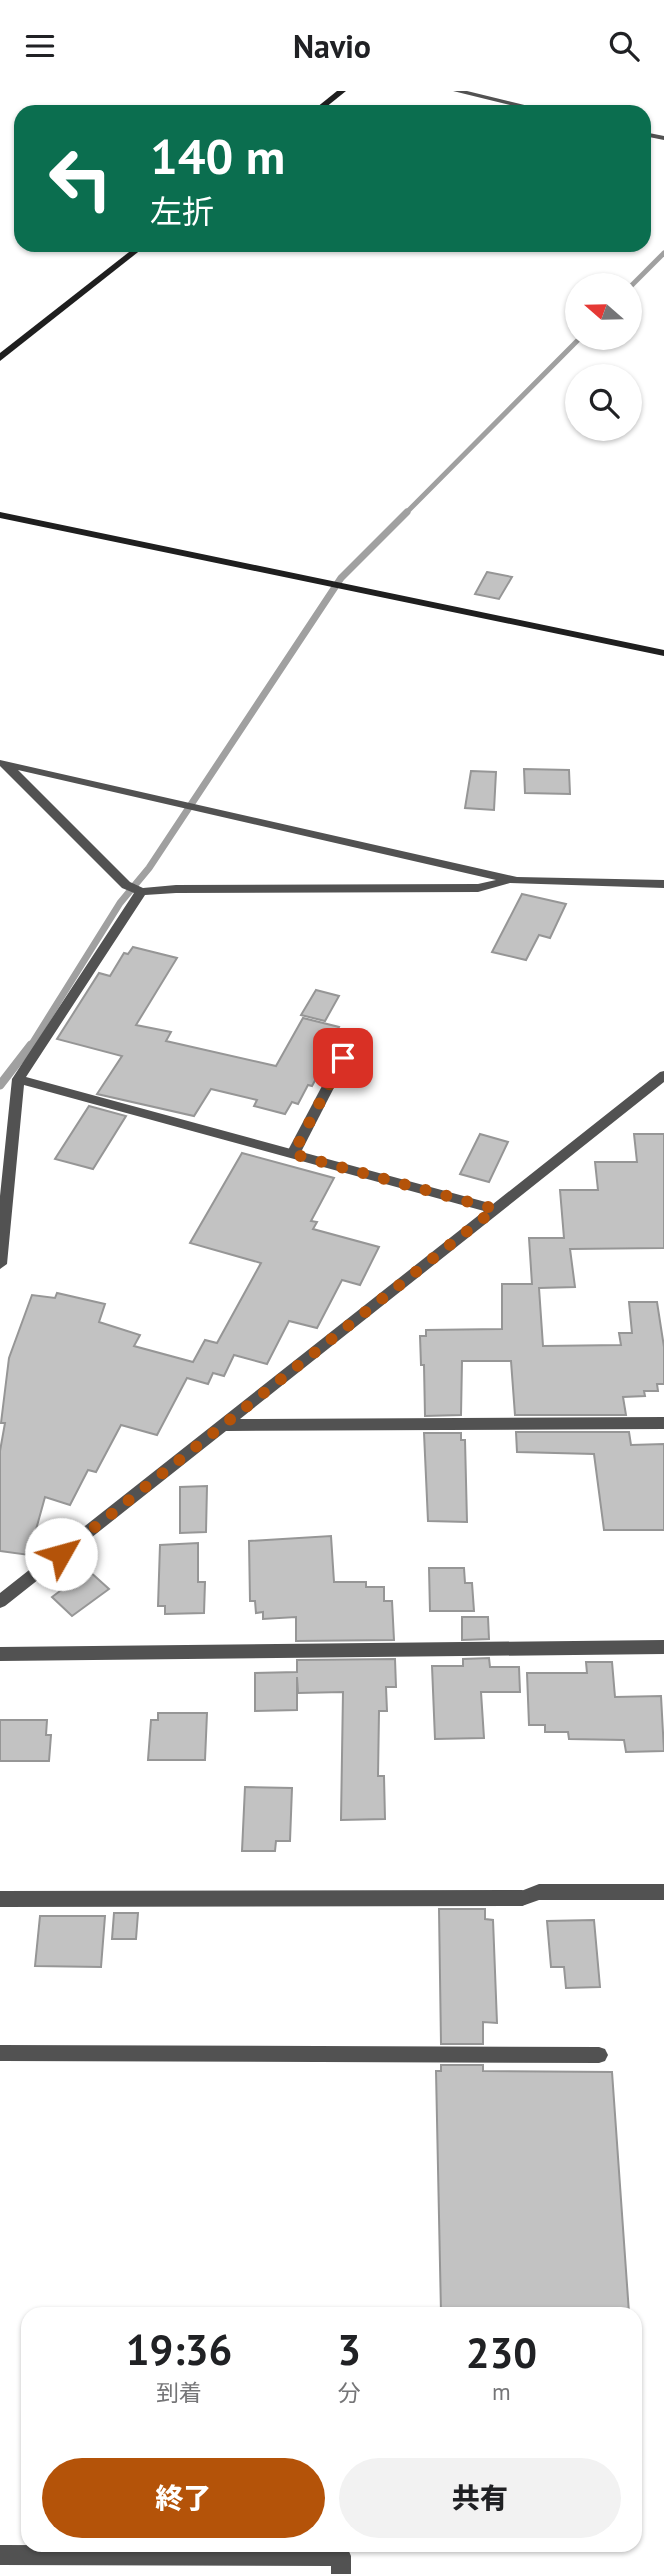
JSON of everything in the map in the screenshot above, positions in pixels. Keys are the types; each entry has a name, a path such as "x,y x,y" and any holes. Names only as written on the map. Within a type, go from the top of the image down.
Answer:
{"street":[{"path":"324,105 342,91"},
{"path":"457,91 518,105"},
{"path":"0,358 135,252"},
{"path":"0,515 664,653"},
{"path":"2,762 511,880 664,884"},
{"path":"2,762 126,885 141,892 176,889 478,888 511,880"},
{"path":"0,1264 18,1079 141,892"},
{"path":"293,1154 355,1035"},
{"path":"0,1602 664,1075"},
{"path":"18,1079 495,1209"},
{"path":"224,1425 664,1423"},
{"path":"0,1654 664,1647"},
{"path":"0,1899 522,1898 539,1892 664,1892"},
{"path":"0,2053 599,2055"},
{"path":"0,2555 341,2556 341,2574"}],"building":[{"path":"487,572 512,577 499,599 475,594"},
{"path":"524,769 569,770 570,794 525,793"},
{"path":"471,771 496,772 494,810 465,808"},
{"path":"522,894 566,904 550,938 539,935 526,960 492,952"},
{"path":"133,947 177,958 136,1025 171,1032 166,1041 276,1066 303,1018 339,1027 334,1037 338,1038 312,1086 308,1085 298,1104 292,1102 285,1114 254,1106 257,1100 211,1089 194,1116 97,1094 122,1056 57,1039 99,973 110,976 124,953 128,954"},
{"path":"316,990 339,996 325,1021 301,1015"},
{"path":"89,1106 126,1116 93,1169 55,1159"},
{"path":"480,1134 508,1142 489,1182 460,1174"},
{"path":"634,1134 664,1134 664,1248 570,1249 575,1287 539,1288 543,1346 621,1345 619,1333 632,1333 629,1302 657,1302 664,1347 664,1384 657,1384 658,1391 644,1391 645,1396 623,1397 626,1415 515,1415 511,1361 462,1361 461,1415 425,1416 424,1365 421,1365 420,1336 426,1336 426,1330 502,1329 502,1284 532,1284 529,1238 564,1238 560,1190 598,1190 595,1162 637,1162"},
{"path":"242,1153 334,1178 311,1221 317,1222 313,1229 379,1247 360,1285 342,1280 317,1328 289,1321 267,1364 234,1355 224,1376 213,1373 208,1384 187,1378 157,1435 121,1425 96,1472 88,1470 70,1505 45,1497 29,1555 0,1551 0,1451 5,1423 1,1423 9,1358 32,1295 55,1298 57,1293 105,1304 99,1322 140,1335 134,1346 193,1362 205,1340 217,1343 261,1263 190,1243"},
{"path":"516,1432 629,1432 631,1445 664,1444 664,1530 604,1530 594,1454 517,1452"},
{"path":"424,1433 461,1433 461,1440 465,1440 467,1522 428,1521"},
{"path":"207,1486 206,1532 180,1533 180,1487"},
{"path":"331,1536 334,1582 366,1582 366,1587 384,1587 384,1601 392,1601 394,1640 296,1641 296,1617 263,1619 263,1612 256,1613 255,1601 250,1601 249,1541"},
{"path":"198,1543 198,1582 205,1582 204,1613 165,1614 165,1606 158,1606 160,1545"},
{"path":"429,1568 464,1568 465,1583 472,1583 474,1611 430,1611"},
{"path":"88,1570 109,1589 72,1616 52,1597"},
{"path":"462,1617 488,1617 489,1639 462,1640"},
{"path":"489,1658 490,1667 519,1667 520,1692 481,1692 484,1738 435,1739 432,1666 463,1666 463,1659"},
{"path":"395,1659 396,1687 386,1687 387,1711 379,1711 378,1776 384,1776 385,1819 341,1820 343,1692 298,1693 297,1677 297,1710 255,1711 255,1673 297,1672 297,1660"},
{"path":"586,1662 612,1662 615,1697 661,1696 664,1751 626,1752 624,1740 569,1739 568,1732 545,1732 545,1725 529,1725 527,1673 587,1673"},
{"path":"158,1713 207,1713 205,1760 148,1760 151,1720 158,1720"},
{"path":"0,1720 47,1720 46,1735 51,1735 49,1761 0,1761"},
{"path":"245,1787 292,1788 290,1841 276,1841 275,1851 242,1851"},
{"path":"439,1909 485,1909 485,1919 493,1920 497,2023 483,2022 483,2044 441,2044"},
{"path":"114,1913 138,1913 136,1939 112,1939"},
{"path":"40,1916 105,1916 101,1967 35,1966"},
{"path":"594,1920 600,1987 566,1988 564,1967 551,1967 547,1921"},
{"path":"441,2065 483,2065 483,2071 612,2072 629,2307 441,2307 436,2071 441,2071"}],"waterway":[{"path":"642,275 664,253"},
{"path":"405,514 568,350"},
{"path":"30,1047 120,903 149,868 341,578 405,514"},
{"path":"0,1085 31,1045"}],"route":[{"path":"61,1554 495,1209 293,1154 343,1058"}]}
